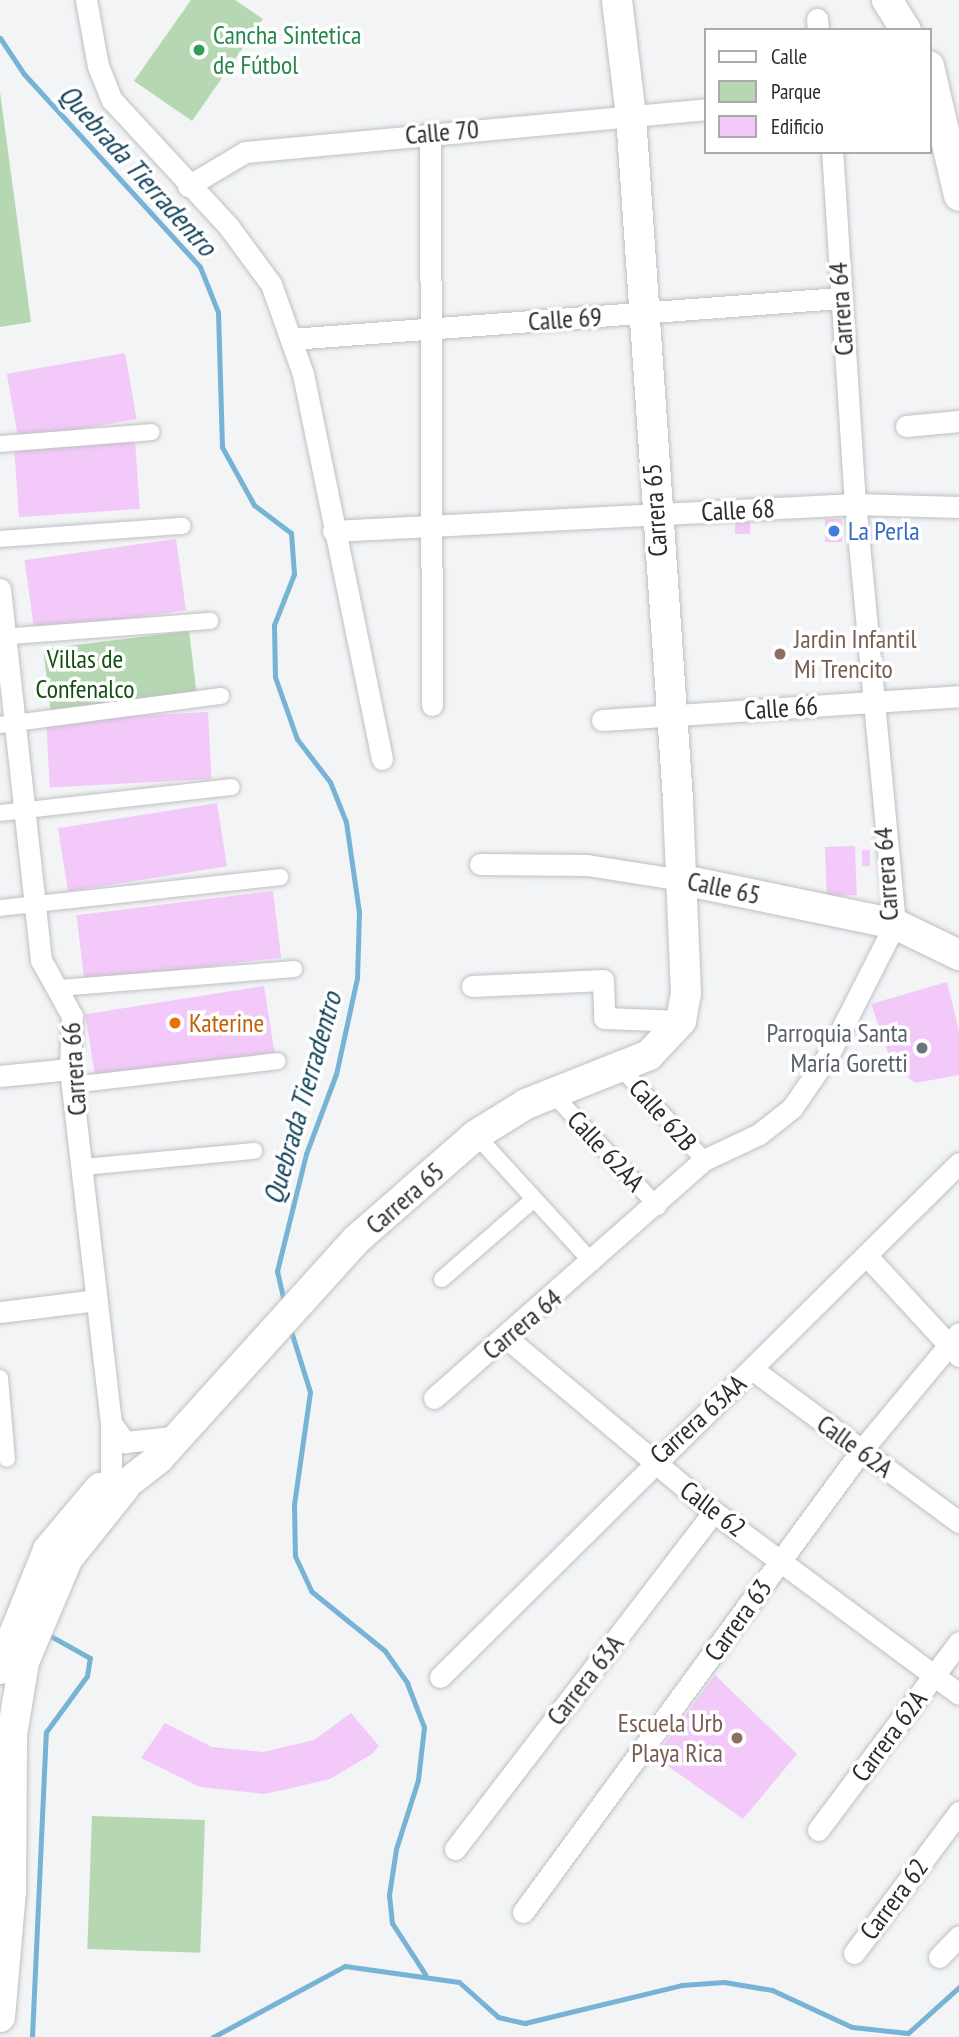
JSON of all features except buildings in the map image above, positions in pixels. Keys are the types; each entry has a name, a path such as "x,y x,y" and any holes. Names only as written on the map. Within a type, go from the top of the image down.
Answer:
{"main road":[{"name":"Carrera 65","path":"118,1478 173,1437 269,1330 309,1290 476,1135 554,1096 622,1069 649,1055 681,1021 683,880 655,514 631,116 617,0"},
{"path":"887,0 905,28"},
{"path":"931,73 955,158 959,196"},
{"name":"Calle 65","path":"683,880 895,923 959,955"},
{"path":"0,2017 10,1667 33,1611 58,1534 118,1478"}],"street":[{"path":"86,0 98,66 112,100 271,284 291,339 382,759"},
{"name":"Calle 70","path":"188,186 245,152 704,109"},
{"path":"430,133 432,705"},
{"name":"Carrera 64","path":"434,1398 508,1339 658,1207 704,1160 759,1133 792,1108 829,1054 895,923 855,505 839,298 832,154"},
{"name":"Calle 69","path":"291,339 839,298"},
{"path":"906,426 959,421"},
{"path":"0,444 152,432"},
{"name":"Calle 68","path":"333,531 855,505 959,507"},
{"path":"0,539 184,526"},
{"name":"Carrera 66","path":"0,589 7,724 23,810 32,903 41,960 59,988 72,1016 71,1077 84,1167 96,1300 118,1478"},
{"path":"2,637 210,621"},
{"path":"7,724 221,696"},
{"name":"Calle 66","path":"603,720 959,696"},
{"path":"0,813 232,787"},
{"name":"Calle 65","path":"480,864 587,865 683,880"},
{"path":"0,908 280,877"},
{"path":"59,988 294,969"},
{"path":"472,986 603,980 604,1018 681,1021"},
{"path":"0,1076 71,1077 278,1061"},
{"name":"Calle 62B","path":"622,1069 704,1160"},
{"name":"Calle 62AA","path":"554,1096 658,1207"},
{"path":"476,1135 593,1263"},
{"path":"84,1167 254,1151"},
{"name":"Carrera 63AA","path":"440,1677 651,1461 752,1369 959,1163"},
{"path":"442,1279 534,1199"},
{"path":"867,1256 955,1345"},
{"path":"0,1312 96,1300"},
{"name":"Calle 62","path":"508,1339 714,1512 783,1559 959,1694"},
{"name":"Carrera 63","path":"523,1912 861,1451 955,1345"},
{"name":"Calle 62A","path":"752,1369 959,1521"},
{"path":"0,1377 6,1459"},
{"path":"111,1423 125,1442 173,1437"},
{"name":"Carrera 63A","path":"455,1849 714,1512"},
{"name":"Carrera 62A","path":"818,1830 959,1642"},
{"name":"Carrera 62","path":"854,1953 959,1812"},
{"path":"939,1957 959,1936"}],"green space":[{"name":"Cancha Sintetica de Fútbol","path":"191,0 235,0 263,19 192,121 134,81"},
{"path":"0,92 31,322 0,327"},
{"name":"Villas de Confenalco","path":"189,631 197,693 51,710 43,649"},
{"path":"92,1816 205,1820 200,1953 87,1949"}],"waterway":[{"name":"Quebrada Tierradentro","path":"0,38 24,74 200,267 218,312 222,447 254,505 291,533 294,574 274,625 275,677 297,739 330,782 346,822 359,912 357,978 336,1074 306,1154 277,1271 285,1305"},
{"name":"Quebrada Tierradentro","path":"290,1328 310,1392 294,1505 295,1556 311,1591 385,1651 407,1683 424,1727 418,1780 396,1849 389,1895 392,1923 425,1974"},
{"path":"32,2037 46,1732 87,1676 90,1658 47,1634"},
{"path":"213,2037 345,1966 459,1982 498,2017 525,2023 682,1985 724,1982 772,1990 852,2027 908,2033 959,1987"}],"place":[{"name":"Cancha Sintetica de Fútbol","path":"199,50"},
{"name":"La Perla","path":"834,531"},
{"name":"Jardin Infantil Mi Trencito","path":"780,654"},
{"name":"Katerine","path":"175,1023"},
{"name":"Parroquia Santa María Goretti","path":"922,1048"},
{"name":"Escuela Urb Playa Rica","path":"737,1738"}]}
